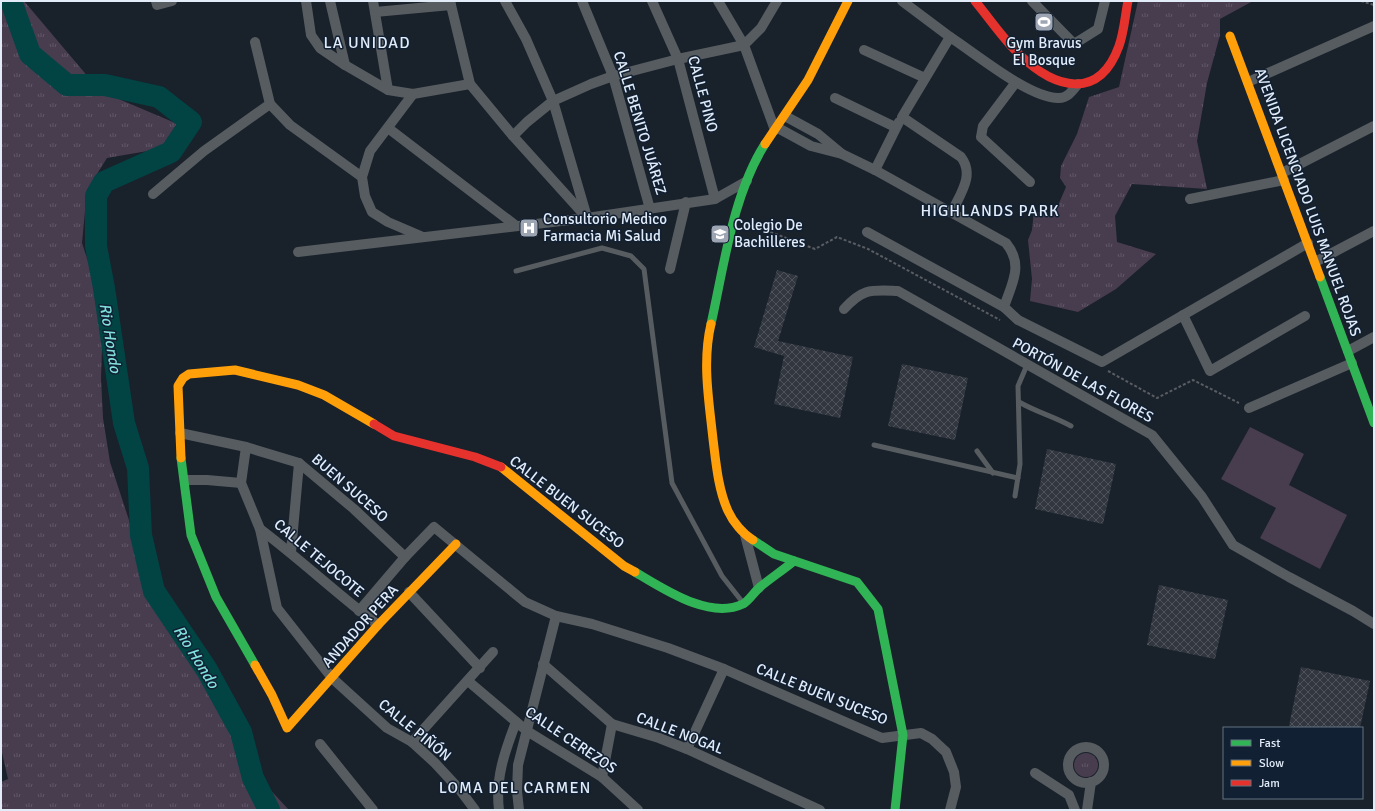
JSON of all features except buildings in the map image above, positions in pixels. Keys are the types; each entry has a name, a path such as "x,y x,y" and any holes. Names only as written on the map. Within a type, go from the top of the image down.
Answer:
{"street":[{"path":"156,1 157,5 172,1"},
{"path":"306,1 311,35 320,48 345,65 388,90 413,94 470,84"},
{"path":"330,1 345,65"},
{"path":"373,1 388,90"},
{"path":"505,1 526,39 553,101 587,218"},
{"name":"CALLE BENITO JUÁREZ","path":"582,1 613,76 650,209"},
{"name":"CALLE PINO","path":"652,1 678,59 715,199"},
{"path":"718,1 744,45 776,129 811,146 842,154 875,170 1006,243 1013,252 1016,264 1004,307"},
{"path":"758,588 745,535 728,510 718,477 706,381 708,335 734,219 747,181 764,146 808,80 841,12 848,1"},
{"path":"902,1 1016,82 1038,94 1060,98 1068,96 1078,84"},
{"path":"975,1 1020,55 1048,75 1064,82 1078,84 1097,79 1108,68 1119,46 1128,1"},
{"path":"1032,1 1074,44 1098,29 1105,1"},
{"path":"375,12 450,3 470,84 513,136 587,218"},
{"path":"513,136 527,122 553,101 613,76 678,59 744,45 761,28 773,3"},
{"path":"1248,82 1374,26"},
{"path":"875,170 895,127 950,36"},
{"name":"AVENIDA LICENCIADO LUIS MANUEL ROJAS","path":"1230,36 1374,423"},
{"path":"255,42 270,104 290,125 362,177"},
{"path":"864,50 925,78"},
{"path":"1016,82 983,126 982,137 1030,182"},
{"path":"413,94 370,151 362,177 365,196 372,212 388,222 423,237"},
{"path":"835,98 895,127"},
{"path":"153,194 204,151 270,104"},
{"path":"785,116 818,134 842,154"},
{"path":"902,117 961,157 966,163 968,178 952,212"},
{"path":"1190,199 1283,176 1374,126"},
{"path":"388,128 515,225"},
{"path":"298,252 515,225 587,218 686,202 715,199 747,181"},
{"path":"670,269 686,202"},
{"path":"1315,262 1374,231"},
{"path":"867,232 1004,307 1018,320 1102,362 1308,243"},
{"name":"PORTÓN DE LAS FLORES","path":"844,309 856,296 872,290 898,291 1152,435 1202,497 1233,545 1374,624"},
{"path":"1183,315 1210,371 1304,316"},
{"path":"1348,351 1374,337"},
{"path":"1249,408 1352,363"},
{"name":"CALLE BUEN SUCESO","path":"180,433 178,386 183,378 189,374 235,370 298,385 324,395 394,436 474,457 505,469 624,566 660,588 705,607 724,610 744,604"},
{"path":"180,433 185,480 241,483 246,447"},
{"name":"BUEN SUCESO","path":"180,433 246,447 300,463 354,509 405,557"},
{"path":"291,552 300,463"},
{"name":"ANDADOR PERA","path":"185,480 191,535 216,597 272,695 287,728 378,625 456,544"},
{"name":"CALLE PIÑÓN","path":"241,483 260,529 277,608 332,678 387,728 412,742 435,763 460,790 475,810"},
{"name":"CALLE BUEN SUCESO","path":"405,557 434,527 525,602 556,616 592,624 646,641 724,669 882,738 921,733 932,739 946,752 954,772 956,787 950,810"},
{"name":"CALLE TEJOCOTE","path":"260,529 291,552 321,580 378,625"},
{"path":"745,535 774,554 857,582 878,609 903,735 896,810"},
{"name":"CALLE TEJOCOTE","path":"359,611 405,557"},
{"path":"744,604 758,588 794,561"},
{"path":"409,592 480,668"},
{"path":"519,810 517,791 518,765 556,616"},
{"path":"412,742 493,652"},
{"name":"CALLE NOGAL","path":"543,664 612,724 659,738 687,749 820,810"},
{"path":"687,749 724,669"},
{"name":"CALLE CEREZOS","path":"468,681 527,731 602,777 638,810"},
{"path":"499,810 497,797 502,760 516,722"},
{"path":"602,777 612,724"},
{"path":"320,744 373,810"},
{"path":"1035,772 1069,795 1075,810"},
{"path":"1087,810 1091,782"}],"lane":[{"path":"516,271 602,248 631,256 644,269 672,484 722,576 744,604"},
{"path":"1015,496 1020,464 1018,386 1027,365"},
{"path":"1019,402 1030,409 1053,416 1071,426"},
{"path":"874,445 1018,478"},
{"path":"977,451 993,473"}],"path":[{"path":"1360,1 1374,5"}],"green space":[{"path":"1,1 24,1 100,91 180,125 165,148 107,158 87,190 82,243 94,280 103,321 101,378 103,418 110,462 158,609 178,637 264,783 289,810 1,810 1,782 8,779 1,748"},
{"path":"1138,1 1253,1 1220,19 1220,35 1207,83 1197,141 1207,189 1132,184 1115,216 1117,242 1156,254 1116,289 1078,312 1030,301 1032,279 1028,240 1032,230 1034,211 1053,217 1066,187 1060,178 1061,166 1077,134 1089,97 1119,87"},
{"path":"1250,427 1304,454 1289,485 1347,515 1320,569 1260,538 1276,508 1221,479"},
{"path":"1086,753 1095,756 1098,765 1095,774 1086,777 1077,774 1074,765 1077,756"}],"waterway":[{"name":"Rio Hondo","path":"11,1 30,54 67,85 105,85 159,97 191,122 171,152 104,182 96,196 96,246 104,288 124,423 138,468 141,535 154,591 207,670 241,732 253,778 269,810"}],"traffic: fast":[{"path":"711,324 725,255 737,208 754,164 765,144"},
{"path":"1320,277 1374,423"},
{"path":"181,458 191,535 216,597 255,665"},
{"path":"753,540 774,554 857,582 878,609 903,735 895,810"},
{"path":"635,572 673,594 687,600 716,608 730,608 745,603 760,587 794,561"}],"traffic: slow":[{"path":"765,144 808,80 848,1"},
{"path":"1230,36 1320,277"},
{"path":"711,324 708,338 707,382 718,476 722,494 730,515 742,531 753,540"},
{"path":"181,458 178,386 183,378 189,374 235,370 298,385 324,395 374,424"},
{"path":"501,467 624,566 635,572"},
{"path":"255,665 272,695 287,728 378,625 456,544"}],"traffic: jam":[{"path":"975,1 1008,42 1033,67 1047,76 1061,82 1075,84 1088,82 1100,75 1110,64 1121,41 1128,1"},
{"path":"374,424 394,436 475,457 501,467"}],"place":[{"name":"Gym Bravus El Bosque","path":"1044,22"},
{"name":"Consultorio Medico Farmacia Mi Salud","path":"529,228"},
{"name":"Colegio De Bachilleres","path":"720,234"}],"district":[{"name":"LA UNIDAD","path":"367,43"},
{"name":"HIGHLANDS PARK","path":"990,211"},
{"name":"LOMA DEL CARMEN","path":"515,788"}]}
